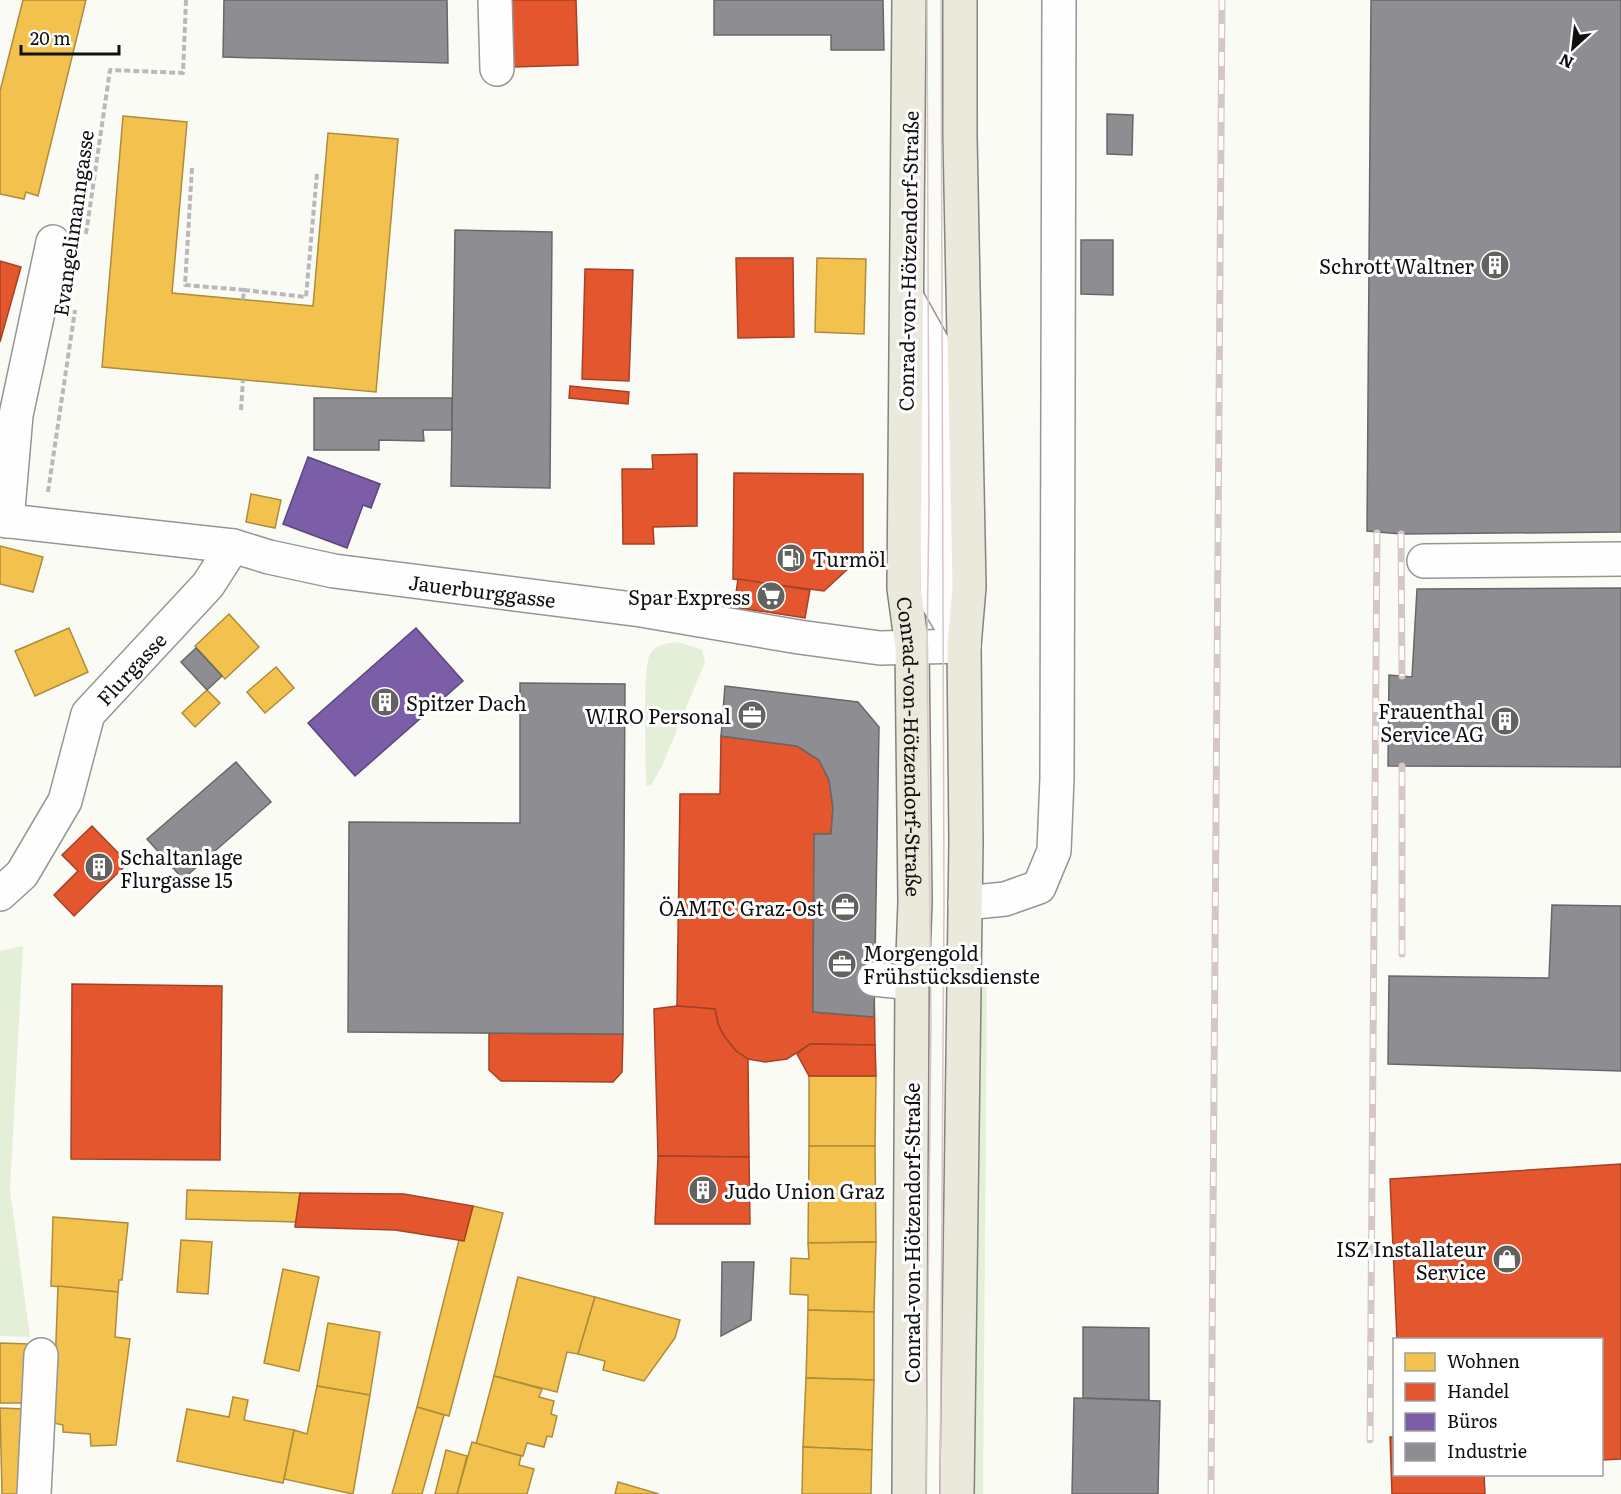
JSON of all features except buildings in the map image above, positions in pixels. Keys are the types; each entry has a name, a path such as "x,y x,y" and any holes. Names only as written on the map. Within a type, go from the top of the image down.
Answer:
{"main road":[{"name":"Conrad-von-Hötzendorf-Straße","path":"909,0 904,588 912,647 915,902 912,983 909,1494"},
{"path":"957,1494 965,903 964,646 969,587 960,0"}],"street":[{"path":"495,0 497,69"},
{"path":"965,903 1005,899 1039,887 1054,851 1057,778 1059,0"},
{"path":"4,520 16,415 69,243"},
{"path":"907,298 935,348 937,601 912,647"},
{"path":"935,348 963,304"},
{"name":"Jauerburggasse","path":"4,520 233,546 334,571 641,610 799,637 880,648 964,646"},
{"name":"Flurgasse","path":"0,894 22,874 65,801 88,714 208,585 233,546"},
{"path":"1424,561 1621,559"},
{"path":"937,601 964,646"},
{"path":"874,979 912,983"},
{"path":"34,1494 41,1355"}],"path":[{"name":"Evangelimanngasse","path":"69,243 110,70 183,73 186,0"},
{"path":"192,168 184,285 306,297 317,173"},
{"path":"243,300 244,290"},
{"name":"Evangelimanngasse","path":"44,526 76,302"},
{"path":"241,410 243,380"}],"green space":[{"path":"679,642 702,650 705,662 662,766 651,785 646,786 645,696 650,654 663,645"},
{"path":"23,946 10,1190 30,1337 0,1336 0,951"},
{"path":"987,978 983,1494 967,1494 978,988"}],"tram line":[{"path":"926,1494 931,1020 927,646 929,505 927,0"},
{"path":"940,1494 944,902 941,0"}],"railway":[{"path":"1211,1494 1222,0"},
{"path":"1370,1440 1377,533"},
{"path":"1401,534 1402,676"},
{"path":"1402,766 1402,954"}],"place":[{"name":"Schrott Waltner","path":"1495,265"},
{"name":"Turmöl","path":"791,558"},
{"name":"Spar Express","path":"771,596"},
{"name":"Spitzer Dach","path":"385,702"},
{"name":"WIRO Personal","path":"752,715"},
{"name":"Frauenthal Service AG","path":"1505,721"},
{"name":"Schaltanlage Flurgasse 15","path":"99,867"},
{"name":"ÖAMTC Graz-Ost","path":"845,907"},
{"name":"Morgengold Frühstücksdienste","path":"842,964"},
{"name":"Judo Union Graz","path":"703,1190"},
{"name":"ISZ Installateur Service","path":"1507,1259"}]}
